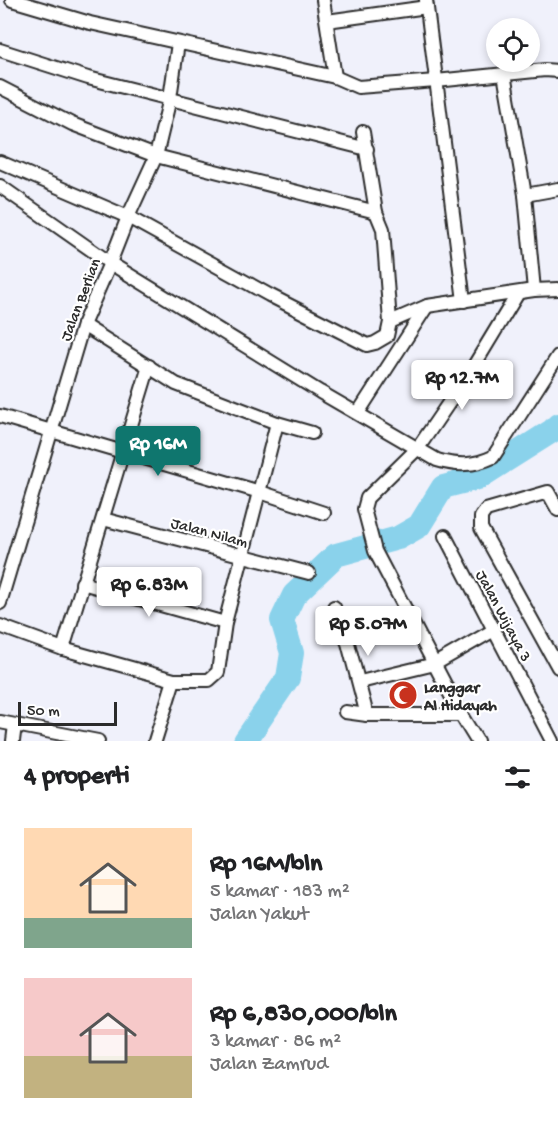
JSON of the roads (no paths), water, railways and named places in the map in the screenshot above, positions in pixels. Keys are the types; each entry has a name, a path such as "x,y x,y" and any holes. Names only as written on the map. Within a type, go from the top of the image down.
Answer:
{"street":[{"path":"12,0 90,23 335,77 358,87 544,70 558,71"},
{"path":"323,0 335,77"},
{"path":"327,21 426,4 464,301"},
{"name":"Jalan Berlian","path":"0,603 83,325 156,156 170,98 178,43"},
{"path":"0,50 88,78 366,149"},
{"path":"504,74 525,195 534,290"},
{"path":"0,87 72,124 156,156 375,212"},
{"path":"0,162 128,217 269,296 367,345 387,336 390,322 383,229 375,212 363,132"},
{"path":"0,186 110,263 437,460 453,464 480,463 493,457 558,356"},
{"path":"525,195 558,189"},
{"path":"390,322 427,306 534,290 558,289"},
{"path":"477,741 375,551 364,509 367,498 418,448 472,369 518,293"},
{"path":"358,413 427,306"},
{"path":"83,325 176,384 278,423 312,433"},
{"path":"63,648 149,366"},
{"path":"0,416 122,450 324,513"},
{"path":"0,626 63,648 174,680 213,678 218,672 225,623 278,423"},
{"path":"555,505 548,492 486,510 482,514 481,528 558,667"},
{"name":"Jalan Nilam","path":"103,519 309,573"},
{"name":"Jalan Wijaya 3","path":"445,536 552,741"},
{"path":"82,584 225,623"},
{"path":"334,608 360,682 367,715"},
{"path":"360,682 435,664 494,630"},
{"path":"155,741 174,680"},
{"path":"345,712 367,715 461,715"},
{"path":"0,722 98,741"},
{"path":"13,741 15,725"}],"waterway":[{"path":"245,741 288,678 292,653 282,620 294,595 336,555 398,538 419,526 443,487 478,478 558,425"}],"place":[{"name":"Langgar Al Hidayah","path":"403,695"}]}
